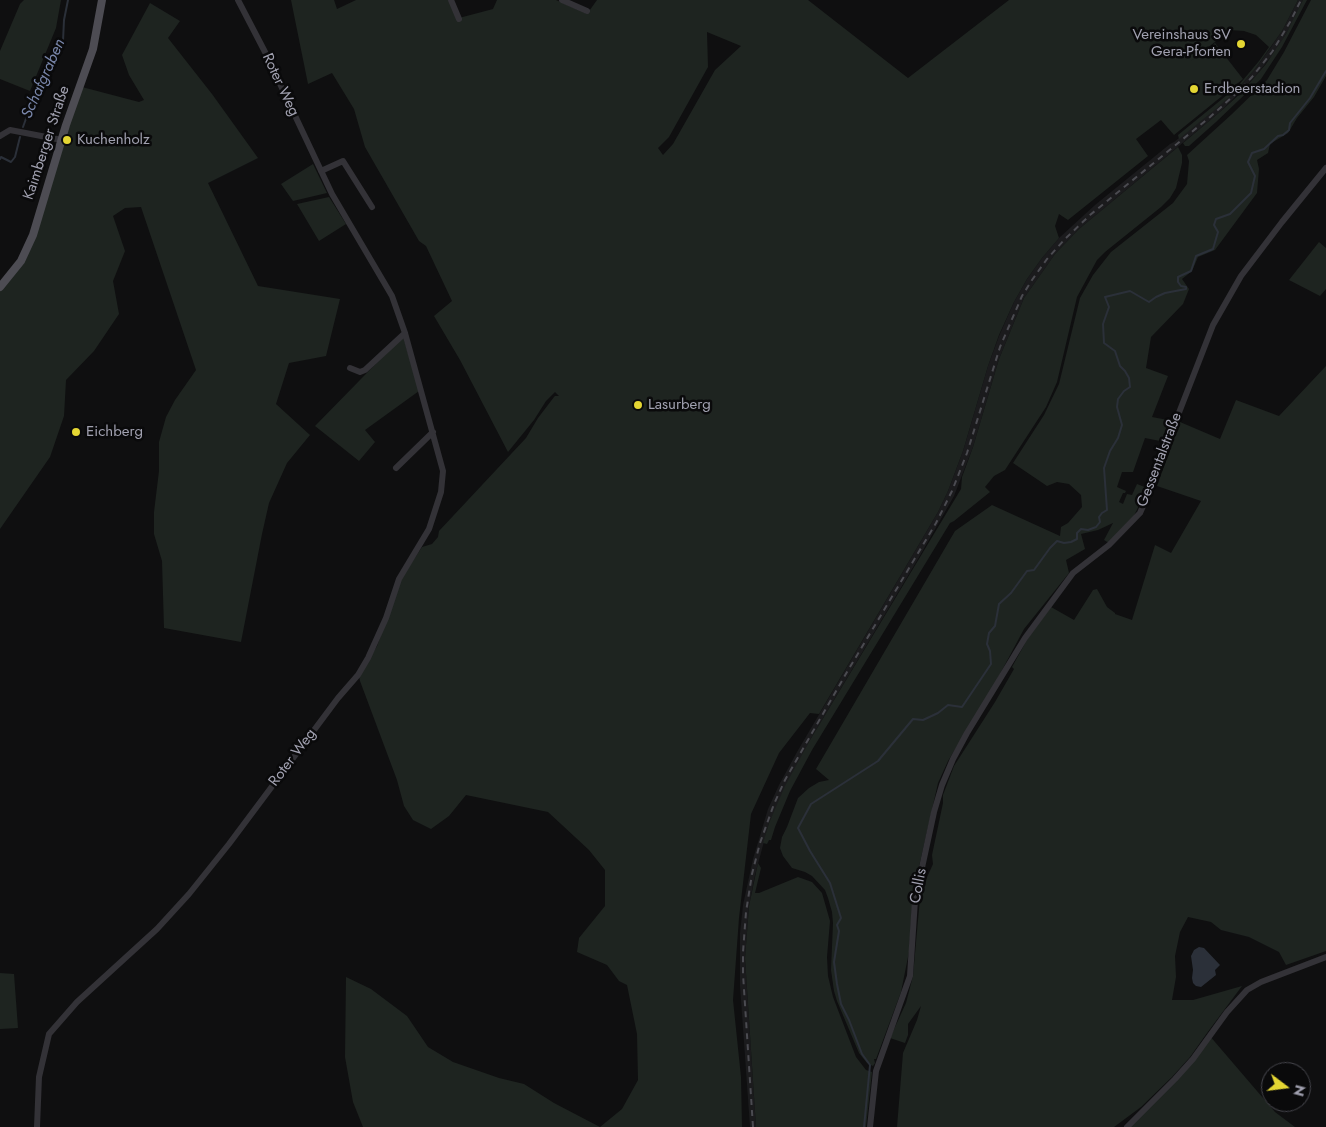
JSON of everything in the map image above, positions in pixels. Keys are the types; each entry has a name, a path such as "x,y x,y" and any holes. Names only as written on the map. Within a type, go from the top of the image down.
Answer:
{"main road":[{"name":"Kaimberger Straße","path":"0,287 21,261 33,235 79,86 89,64 102,0"}],"street":[{"name":"Roter Weg","path":"37,1127 39,1077 50,1034 77,1002 157,929 189,894 229,844 338,698 358,675 386,618 399,579 429,529 441,492 443,471 405,332 392,296 332,194 265,52 238,0"},
{"path":"451,0 459,19"},
{"path":"562,0 587,11"},
{"path":"0,136 10,130 62,140"},
{"path":"321,171 343,161 372,207"},
{"name":"Gessentalstraße","path":"967,733 1025,638 1073,572 1109,545 1140,513 1213,325 1241,276 1326,168"},
{"path":"350,368 360,372 365,370 405,332"},
{"path":"396,468 433,432"},
{"name":"Collis","path":"870,1127 876,1070 910,976 916,900 934,812 952,759 967,733"},
{"path":"1127,1127 1176,1079 1227,1012 1247,990 1261,982 1326,957"}],"shaded area":[{"path":"24,0 61,0 56,28 30,91 0,79 0,51 20,4"},
{"path":"291,0 334,0 337,9 356,0 451,0 459,18 493,9 497,0 556,0 587,14 597,0 808,0 908,78 1009,0 1298,0 1282,31 1255,69 1236,91 1179,139 1178,135 1238,86 1269,47 1256,35 1244,31 1230,30 1191,61 1215,43 1243,79 1174,135 1161,120 1136,139 1148,156 1068,220 1059,214 1055,226 1059,238 1027,279 999,335 963,451 938,512 819,714 810,713 779,753 751,814 739,918 733,1000 741,1077 742,1127 600,1127 622,1109 638,1080 637,1034 627,985 619,981 607,965 577,952 579,938 605,906 605,870 589,850 548,812 466,795 449,816 431,829 413,820 404,806 397,780 359,676 377,646 401,579 422,547 432,544 438,537 439,531 526,438 554,397 559,396 555,392 546,401 534,420 508,452 460,360 434,316 452,301 426,246 419,241 365,147 354,109 332,73 308,84","holes":["707,32 741,46 715,70 673,144 663,155 658,148 669,137 708,67"]},
{"path":"1298,0 1303,0 1296,17 1277,49 1254,78 1221,111 1079,229 1055,254 1024,298 999,359 973,447 954,496 810,740 769,823 749,906 745,958 756,1127 750,1127 740,986 740,933 743,905 753,859 768,809 779,785 938,512 963,451 988,366 999,336 1014,302 1027,279 1059,238 1095,205 1236,91 1255,69 1282,31"},
{"path":"1303,0 1307,0 1282,47 1261,79 1189,146 1185,146 1183,143 1241,93 1266,64 1286,34"},
{"path":"1311,0 1326,0 1326,76 1314,97 1288,133 1270,144 1268,153 1257,160 1259,169 1257,193 1215,250 1198,257 1192,271 1182,279 1189,289 1183,304 1151,337 1146,368 1168,376 1152,417 1173,421 1165,442 1145,438 1133,472 1122,472 1117,487 1126,491 1119,502 1123,504 1127,494 1132,495 1137,484 1147,488 1133,518 1109,543 1104,540 1113,523 1098,530 1081,534 1085,549 1066,560 1069,573 1024,629 993,687 948,761 938,783 913,893 909,952 901,992 876,1059 874,1059 875,1063 873,1066 867,1063 859,1053 834,991 831,970 833,923 832,912 825,890 812,876 792,868 783,856 780,848 782,837 798,798 819,782 829,780 816,769 955,531 992,505 1060,536 1061,527 1068,523 1082,507 1081,495 1069,484 1057,482 1047,486 1013,463 1044,415 1059,384 1080,298 1093,275 1111,252 1173,203 1187,184 1189,161 1187,155 1267,80"},
{"path":"150,3 180,21 168,38 212,94 258,158 208,183 258,286 340,299 326,356 289,363 276,404 310,435 287,463 269,503 241,642 164,628 162,561 154,534 154,512 159,471 159,442 166,417 175,400 196,370 141,207 125,208 113,216 125,251 113,281 119,314 94,351 66,380 64,416 50,457 0,529 0,290 25,259 82,87 139,102 144,100 129,75 122,55"},
{"path":"1178,147 1182,155 1182,163 1176,188 1170,198 1097,260 1077,297 1057,382 1046,407 1005,470 994,476 985,487 990,492 950,523 812,750 790,791 771,840 767,844 763,843 769,823 785,786 810,740 961,489 962,477 973,447 999,359 1024,298 1055,254 1079,229"},
{"path":"313,164 327,193 293,201 281,184"},
{"path":"329,197 346,224 319,241 297,204"},
{"path":"1319,242 1326,248 1326,289 1320,296 1289,280"},
{"path":"403,336 419,391 365,430 375,442 359,461 315,426"},
{"path":"1326,366 1326,951 1286,965 1279,952 1249,937 1221,930 1211,922 1188,917 1180,932 1175,956 1176,977 1172,1000 1193,1000 1242,986 1190,1057 1172,1077 1141,1107 1114,1127 897,1127 903,1053 921,1006 908,1024 908,1035 905,1043 890,1038 906,1003 913,976 920,898 933,864 932,855 943,795 954,766 995,702 1014,669 1012,667 1028,638 1051,607 1074,620 1093,590 1097,589 1107,607 1115,614 1132,620 1155,545 1171,553 1201,501 1157,486 1180,422 1220,439 1236,400 1279,416"},
{"path":"758,863 761,868 755,893 798,877 812,882 822,893 830,921 827,957 828,976 833,997 856,1057 866,1070 872,1072 866,1127 756,1127 745,958 749,906"},
{"path":"1199,947 1204,948 1220,965 1215,970 1216,975 1201,987 1193,983 1192,978 1191,956 1194,950"},
{"path":"0,973 14,974 18,1028 0,1029"},
{"path":"346,977 371,989 407,1016 428,1047 453,1062 499,1078 524,1084 554,1103 600,1127 363,1127 353,1102 345,1057"},
{"path":"1209,1035 1261,1096 1261,1112 1275,1112 1295,1127 1127,1127 1175,1079"}],"waterway":[{"name":"Schafgraben","path":"23,127 37,88 59,45 63,41 64,20 68,0"},
{"path":"864,1127 870,1065 862,1054 841,1004 837,984 834,962 839,931 837,925 841,918 830,883 798,828 811,804 878,761 913,719 923,720 938,713 948,705 962,707 991,664 990,651 987,644 989,633 995,626 999,604 1011,593 1027,571 1034,570 1057,541 1071,542 1077,539 1077,533 1081,529 1088,530 1096,527 1100,522 1099,517 1107,510 1104,468 1122,425 1117,407 1118,399 1130,387 1129,378 1120,366 1115,351 1104,343 1103,324 1109,307 1105,297 1130,291 1149,302 1165,293 1186,289 1186,287 1181,286 1178,282 1178,277 1191,271 1196,256 1213,249 1218,232 1214,225 1216,219 1230,214 1251,193 1255,176 1248,162 1252,153 1264,149 1278,136 1283,135 1289,130 1290,123 1310,98 1326,71"},
{"name":"Schafgraben","path":"0,159 1,157 11,162 15,157 20,137"}],"railway":[{"path":"753,1127 743,974 746,912 752,874 760,843 785,780 936,523 952,491 967,453 1000,347 1022,296 1032,280 1047,259 1090,215 1210,117 1240,90 1272,52 1301,0"}],"place":[{"name":"Vereinshaus SV Gera-Pforten","path":"1241,44"},
{"name":"Erdbeerstadion","path":"1194,89"},
{"name":"Kuchenholz","path":"67,140"},
{"name":"Lasurberg","path":"638,405"},
{"name":"Eichberg","path":"76,432"}]}
